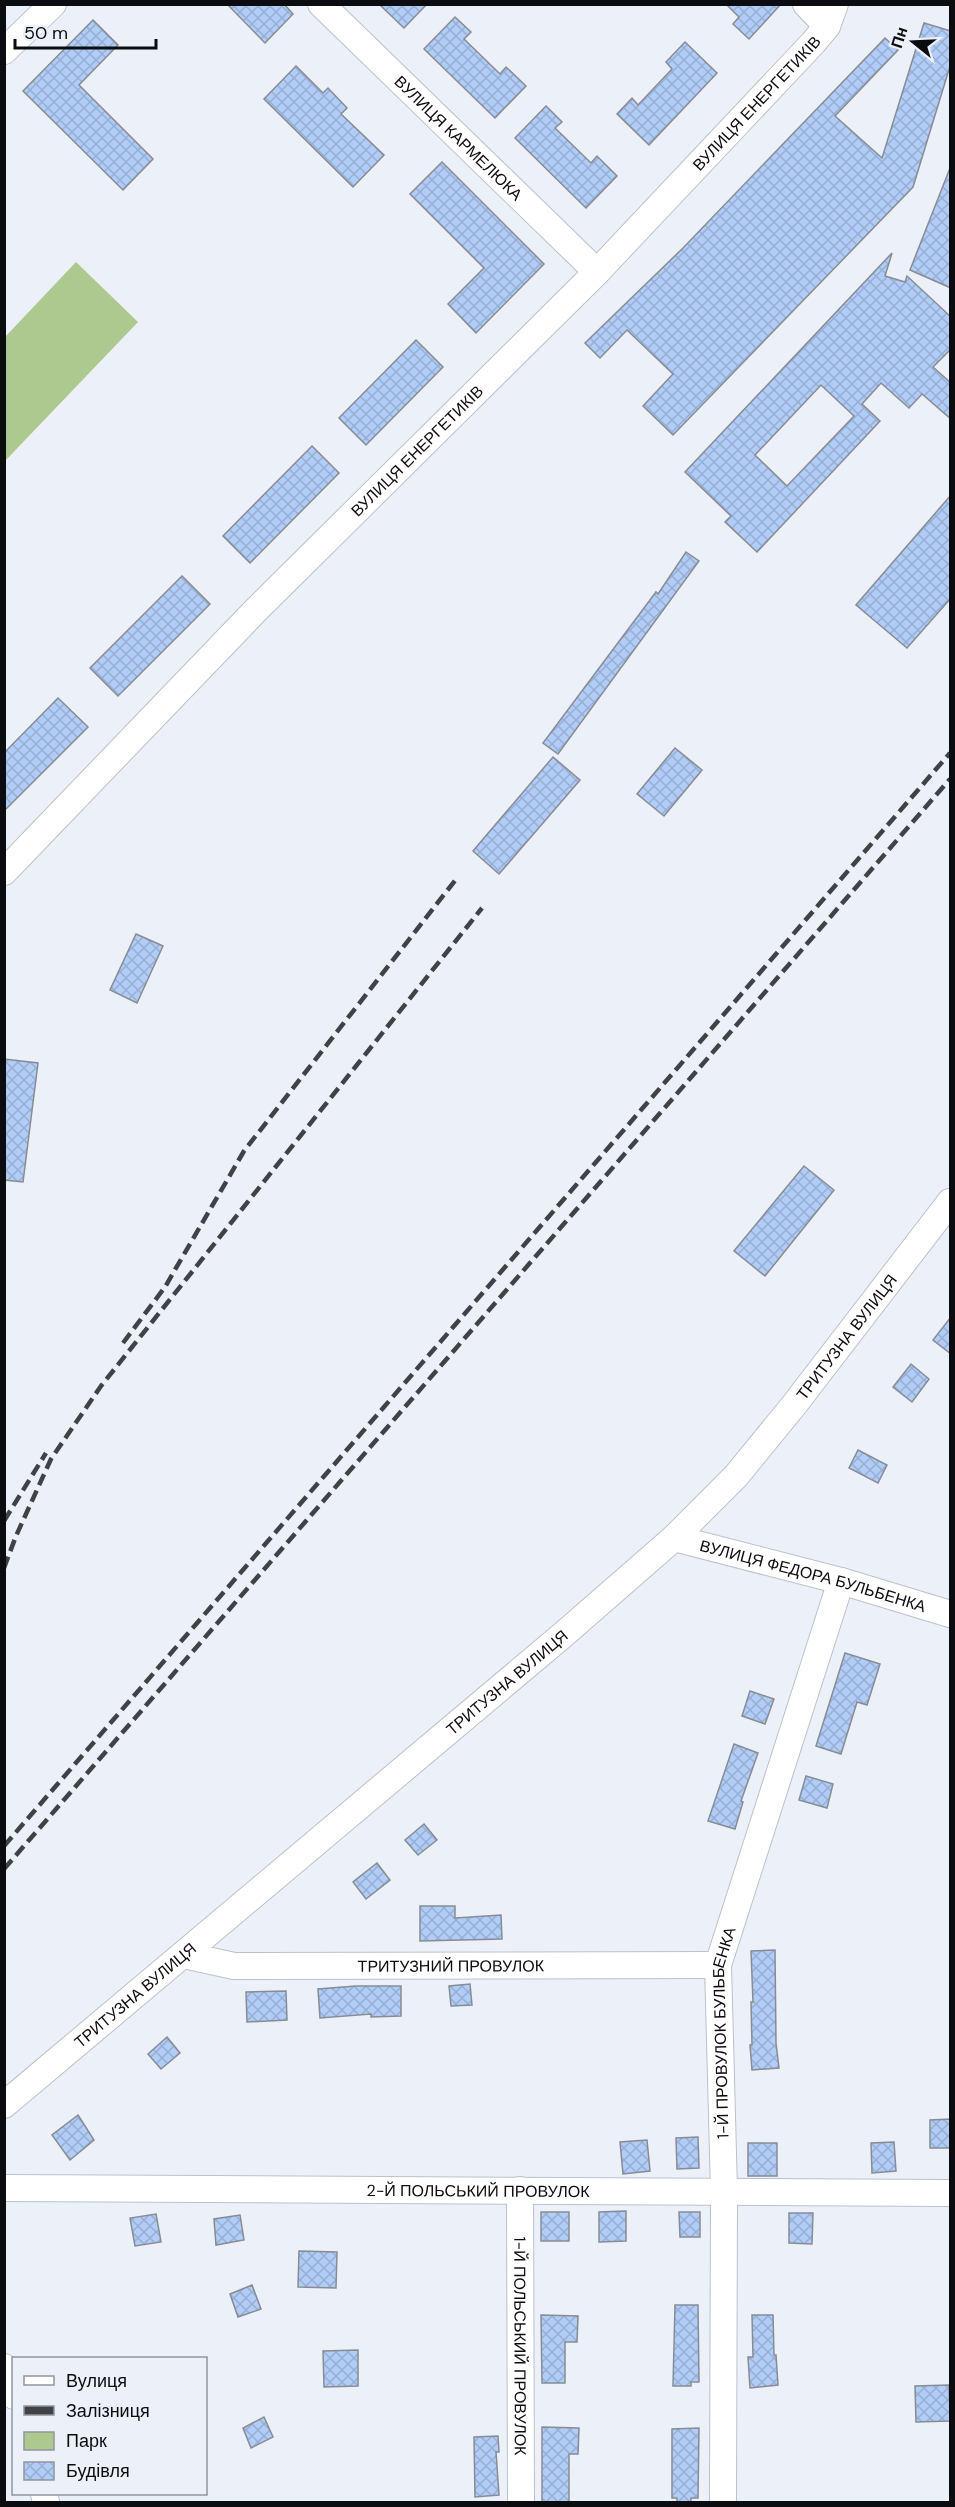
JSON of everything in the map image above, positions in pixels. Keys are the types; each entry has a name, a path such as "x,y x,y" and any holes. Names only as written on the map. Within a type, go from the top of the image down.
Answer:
{"street":[{"path":"4,51 53,4"},
{"name":"ВУЛИЦЯ КАРМЕЛЮКА","path":"321,4 597,272"},
{"path":"806,4 831,15"},
{"name":"ВУЛИЦЯ ЕНЕРГЕТИКІВ","path":"4,872 256,610 597,272 831,15"},
{"name":"ТРИТУЗНА ВУЛИЦЯ","path":"4,2105 674,1538 736,1476 794,1406 951,1202"},
{"name":"ВУЛИЦЯ ФЕДОРА БУЛЬБЕНКА","path":"674,1538 841,1581 951,1614"},
{"name":"1-Й ПРОВУЛОК БУЛЬБЕНКА","path":"723,2502 724,2191 718,1965 841,1581"},
{"name":"ТРИТУЗНИЙ ПРОВУЛОК","path":"184,1955 234,1966 718,1965"},
{"name":"2-Й ПОЛЬСЬКИЙ ПРОВУЛОК","path":"4,2188 951,2193"},
{"name":"1-Й ПОЛЬСЬКИЙ ПРОВУЛОК","path":"520,2190 521,2502"},
{"path":"4,2367 12,2390"}],"green space":[{"path":"76,262 138,322 5,461 5,337"}],"building":[{"path":"227,4 284,4 293,14 265,43"},
{"path":"379,4 427,4 404,28"},
{"path":"726,4 781,4 749,39 733,24 739,17"},
{"path":"455,17 471,32 464,39 500,74 506,67 526,86 495,118 424,49"},
{"path":"93,20 118,45 79,85 153,159 123,190 23,91"},
{"path":"924,23 951,31 951,63 913,187 673,435 643,406 673,374 627,330 600,358 585,343 683,248 885,38 898,50 835,116 882,158"},
{"path":"685,42 717,73 649,145 617,114 632,98 638,105 672,69 666,62"},
{"path":"296,66 323,93 328,88 347,108 341,114 384,155 353,187 264,99"},
{"path":"546,106 562,122 555,128 591,163 597,156 617,176 586,208 515,138"},
{"path":"442,162 544,264 476,333 448,304 484,268 410,194"},
{"path":"951,169 951,288 910,270"},
{"path":"892,253 885,276 905,282 907,276 951,317 951,349 933,367 951,383 951,419 922,394 909,408 881,383 862,404 880,421 757,552 725,522 731,516 685,472","holes":["821,385 854,416 787,486 755,455"]},
{"path":"416,340 443,367 366,445 339,418"},
{"path":"312,446 339,473 250,563 223,536"},
{"path":"951,495 951,598 907,648 856,605"},
{"path":"686,552 699,561 558,754 543,743 656,592 658,594"},
{"path":"182,576 210,604 118,696 90,668"},
{"path":"58,698 88,727 4,811 4,753"},
{"path":"675,748 702,770 664,816 637,794"},
{"path":"553,757 580,780 499,874 473,851"},
{"path":"136,934 163,946 137,1003 110,990"},
{"path":"4,1059 38,1063 23,1182 4,1180"},
{"path":"804,1166 834,1190 765,1276 734,1251"},
{"path":"951,1317 951,1354 933,1340"},
{"path":"911,1364 929,1379 912,1402 893,1387"},
{"path":"858,1450 887,1465 878,1483 849,1468"},
{"path":"845,1653 880,1664 867,1705 857,1702 841,1754 816,1746"},
{"path":"750,1691 774,1699 765,1724 742,1716"},
{"path":"734,1744 758,1753 741,1801 743,1802 735,1829 708,1821"},
{"path":"806,1776 833,1784 827,1808 799,1800"},
{"path":"424,1824 437,1840 418,1855 405,1840"},
{"path":"377,1863 390,1880 366,1899 353,1882"},
{"path":"420,1906 455,1906 455,1918 501,1915 502,1939 420,1941"},
{"path":"775,1950 776,2043 779,2068 752,2070 751,1951"},
{"path":"470,1984 472,2005 451,2006 449,1986"},
{"path":"401,1986 401,2016 371,2017 371,2014 320,2018 318,1989"},
{"path":"286,1991 287,2020 247,2022 246,1992"},
{"path":"167,2037 180,2053 161,2069 148,2054"},
{"path":"78,2115 94,2140 70,2160 52,2135"},
{"path":"951,2119 951,2148 930,2148 930,2120"},
{"path":"698,2137 699,2168 677,2169 676,2138"},
{"path":"647,2140 650,2171 623,2174 620,2142"},
{"path":"894,2142 896,2171 872,2173 871,2143"},
{"path":"748,2143 777,2143 777,2176 748,2176"},
{"path":"626,2211 626,2241 599,2242 599,2212"},
{"path":"541,2212 569,2212 569,2241 541,2241"},
{"path":"679,2212 700,2212 700,2237 680,2237"},
{"path":"789,2213 813,2213 812,2244 789,2243"},
{"path":"156,2214 161,2242 135,2246 130,2218"},
{"path":"240,2215 244,2240 216,2245 214,2219"},
{"path":"299,2251 337,2252 336,2288 298,2287"},
{"path":"252,2285 261,2309 238,2317 230,2294"},
{"path":"675,2305 698,2305 699,2382 691,2382 691,2386 673,2386"},
{"path":"541,2315 578,2316 577,2342 565,2342 565,2383 542,2383"},
{"path":"752,2315 773,2315 774,2355 776,2355 778,2385 750,2388 748,2357 753,2357"},
{"path":"358,2350 358,2386 324,2387 323,2351"},
{"path":"949,2385 950,2421 916,2422 915,2386"},
{"path":"264,2417 273,2437 251,2448 243,2428"},
{"path":"542,2427 579,2428 578,2454 569,2454 569,2502 542,2502"},
{"path":"699,2428 698,2498 691,2498 691,2502 677,2502 677,2498 672,2498 672,2429"},
{"path":"498,2436 499,2452 496,2452 499,2495 475,2497 474,2437"}],"railway":[{"path":"4,1846 950,753"},
{"path":"4,1869 950,779"},
{"path":"123,1343 165,1287 244,1151 457,878"},
{"path":"4,1568 51,1459 101,1386 482,908"},
{"path":"4,1521 46,1453"}]}
